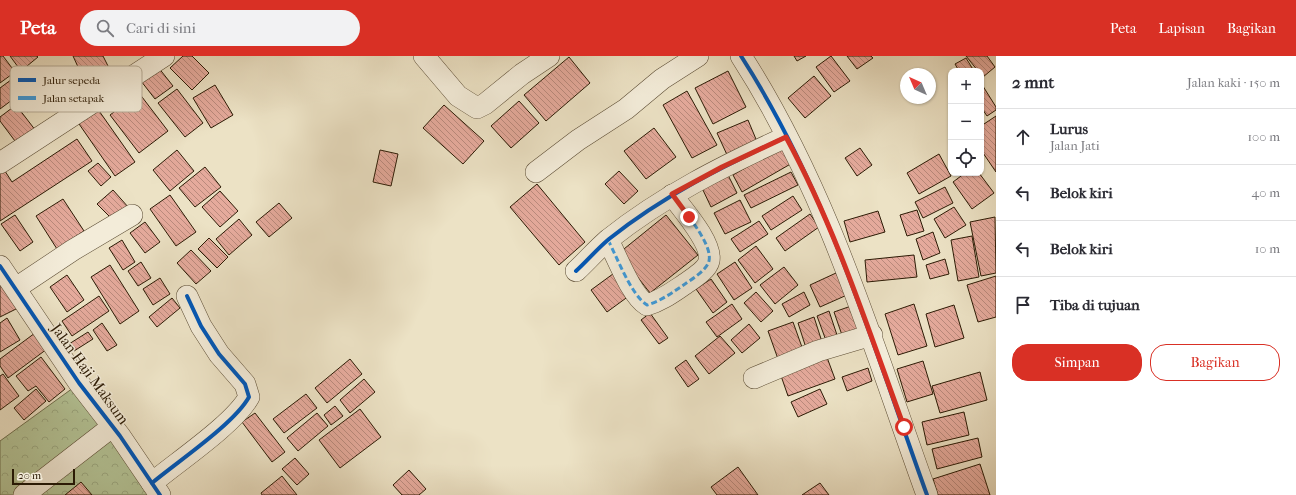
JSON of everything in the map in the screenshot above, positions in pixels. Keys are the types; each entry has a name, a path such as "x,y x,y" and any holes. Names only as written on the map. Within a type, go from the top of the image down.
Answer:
{"street":[{"path":"142,70 164,56"},
{"path":"424,56 458,96 477,108 485,104 522,74 549,56"},
{"path":"536,172 578,140 626,109 662,80 698,56"},
{"path":"741,56 806,174 872,335 927,495"},
{"path":"0,163 78,112"},
{"path":"576,271 608,240 672,194 722,167 786,137"},
{"path":"608,240 635,292 642,302 647,305 654,303 692,279 706,267 709,261 708,249 672,194"},
{"path":"16,288 73,250 132,215"},
{"name":"Jalan Haji Maksum","path":"0,266 79,383 113,426 156,489"},
{"path":"156,489 241,409 249,397 245,384 219,354 201,326 187,296"},
{"path":"754,378 818,352 872,335"},
{"path":"24,495 113,426"}],"green space":[{"path":"73,388 162,495 0,495 0,441"}],"building":[{"path":"0,56 3,56 10,66 10,76 0,83"},
{"path":"10,56 38,57 27,66 17,66"},
{"path":"73,56 103,56 108,66 78,66"},
{"path":"183,56 192,56 209,73 192,90 170,68"},
{"path":"794,56 806,56 797,61"},
{"path":"831,56 850,81 834,92 816,67"},
{"path":"847,56 871,56 873,58 857,69"},
{"path":"966,56 987,56 995,67 984,76 984,68 976,68"},
{"path":"569,57 590,83 546,121 524,95"},
{"path":"966,58 972,68 957,68 955,64"},
{"path":"158,67 173,86 155,99 142,80"},
{"path":"728,71 746,107 713,124 695,88"},
{"path":"814,76 831,96 805,118 788,98"},
{"path":"10,81 10,102 0,109 0,88"},
{"path":"215,85 233,115 211,128 193,98"},
{"path":"984,88 996,107 996,110 987,116 984,112"},
{"path":"177,89 203,123 185,137 158,103"},
{"path":"687,91 717,145 692,158 663,105"},
{"path":"142,97 168,131 139,153 110,115 114,112 142,112"},
{"path":"519,101 539,123 511,148 491,126"},
{"path":"444,105 484,141 463,164 423,128"},
{"path":"10,110 10,112 21,112 36,131 18,145 0,121 0,117"},
{"path":"91,112 100,112 135,162 115,176 77,121"},
{"path":"996,116 996,172 984,154 984,124"},
{"path":"748,120 758,144 728,157 717,133"},
{"path":"654,128 676,157 646,179 624,151"},
{"path":"77,139 92,161 0,221 0,169 3,168 12,182"},
{"path":"785,145 794,162 742,192 733,175"},
{"path":"860,148 872,165 857,176 845,158"},
{"path":"177,150 194,171 170,191 153,170"},
{"path":"380,150 398,154 391,186 373,182"},
{"path":"939,154 948,170 948,176 951,176 919,194 907,173"},
{"path":"98,163 111,177 101,186 88,171"},
{"path":"205,167 221,187 195,207 179,188"},
{"path":"619,171 638,191 624,204 605,184"},
{"path":"791,172 798,185 751,208 744,195"},
{"path":"728,175 737,193 711,207 702,188"},
{"path":"961,176 981,176 994,193 972,209 953,182"},
{"path":"537,184 585,242 559,265 510,207"},
{"path":"945,187 953,203 923,218 915,202"},
{"path":"113,190 129,208 114,221 97,204"},
{"path":"220,191 238,211 220,227 202,207"},
{"path":"170,195 196,232 176,246 150,209"},
{"path":"793,196 802,210 771,230 762,216"},
{"path":"63,199 84,231 57,249 36,216"},
{"path":"740,200 751,222 725,234 714,213"},
{"path":"279,203 292,218 269,237 256,222"},
{"path":"954,207 966,225 945,238 934,219"},
{"path":"917,210 924,231 907,236 900,215"},
{"path":"878,211 885,232 850,242 844,221"},
{"path":"810,214 819,227 785,251 776,238"},
{"path":"15,215 33,242 20,251 1,224"},
{"path":"666,215 698,255 650,293 619,253"},
{"path":"995,217 996,273 981,276 970,222"},
{"path":"239,219 252,235 229,255 216,239"},
{"path":"759,221 768,234 740,252 731,239"},
{"path":"145,222 160,242 145,253 130,233"},
{"path":"933,232 940,253 923,260 916,239"},
{"path":"972,236 979,277 958,281 951,240"},
{"path":"209,238 228,257 217,268 198,249"},
{"path":"122,240 135,262 123,270 109,248"},
{"path":"756,246 773,269 755,283 738,260"},
{"path":"191,250 211,271 196,284 177,263"},
{"path":"914,255 917,277 867,282 865,260"},
{"path":"945,259 949,274 930,279 926,265"},
{"path":"141,262 151,278 138,286 128,271"},
{"path":"735,262 752,288 734,300 717,274"},
{"path":"110,265 139,311 120,324 91,277"},
{"path":"784,267 798,285 775,304 760,285"},
{"path":"617,271 633,293 607,312 591,290"},
{"path":"836,273 847,295 820,307 810,285"},
{"path":"0,275 22,306 0,317"},
{"path":"67,275 84,300 67,312 50,287"},
{"path":"996,276 996,317 978,322 967,285"},
{"path":"160,278 170,294 153,305 143,289"},
{"path":"711,279 727,302 713,313 696,289"},
{"path":"756,292 773,311 761,322 744,303"},
{"path":"804,292 810,305 789,317 782,304"},
{"path":"99,296 109,311 72,336 62,321"},
{"path":"172,298 180,308 157,327 149,317"},
{"path":"732,304 742,319 717,337 706,322"},
{"path":"914,304 927,346 898,355 885,314"},
{"path":"854,305 863,331 843,338 834,312"},
{"path":"954,305 964,338 935,347 926,314"},
{"path":"829,311 839,341 828,346 817,316"},
{"path":"650,313 668,338 659,344 641,320"},
{"path":"814,317 823,345 807,351 798,323"},
{"path":"7,318 20,340 0,352 0,323"},
{"path":"793,322 803,350 778,359 768,331"},
{"path":"102,323 117,345 107,351 93,330"},
{"path":"749,324 760,338 742,353 731,340"},
{"path":"88,332 93,339 74,351 69,344"},
{"path":"35,333 47,349 8,378 0,366 0,359"},
{"path":"720,336 735,353 709,374 695,356"},
{"path":"825,352 835,379 788,396 779,370"},
{"path":"41,357 65,389 49,402 36,386 28,391 16,376"},
{"path":"350,359 362,374 327,403 315,388"},
{"path":"686,360 699,379 688,387 675,368"},
{"path":"923,361 933,394 907,402 897,369"},
{"path":"868,368 872,381 847,391 842,377"},
{"path":"980,372 987,400 940,413 932,386"},
{"path":"3,374 19,396 0,410 0,376"},
{"path":"364,379 375,392 350,413 340,400"},
{"path":"36,389 46,401 24,420 14,408"},
{"path":"820,389 827,404 798,417 791,402"},
{"path":"306,394 317,408 284,433 273,419"},
{"path":"335,406 343,416 331,425 324,415"},
{"path":"360,409 381,437 340,468 319,440"},
{"path":"964,412 969,435 927,445 922,422"},
{"path":"255,413 285,452 272,462 242,422"},
{"path":"317,413 328,426 298,451 287,438"},
{"path":"978,438 982,457 937,469 932,449"},
{"path":"295,458 309,474 297,485 282,469"},
{"path":"980,464 990,495 938,495 933,479"},
{"path":"738,467 758,495 717,495 711,487"},
{"path":"409,470 426,489 419,495 402,495 393,485"},
{"path":"282,476 297,495 262,495 261,493"},
{"path":"81,482 92,495 65,495"},
{"path":"820,483 829,495 802,495"}],"marked path":[{"path":"608,240 630,285 635,293 647,305 667,296 691,280 708,264 709,254 702,236 696,226 672,195"}],"cycle path":[{"path":"741,56 772,108 824,215 867,326 927,495"},
{"path":"576,271 609,239 672,195 739,159 786,137"},
{"path":"0,266 79,383 120,436 160,495"},
{"path":"152,483 218,431 242,408 249,397 245,384 219,354 201,326 187,296"}],"route":[{"path":"689,217 672,194 699,178 786,137 806,174 853,286 872,335 904,427"}]}
